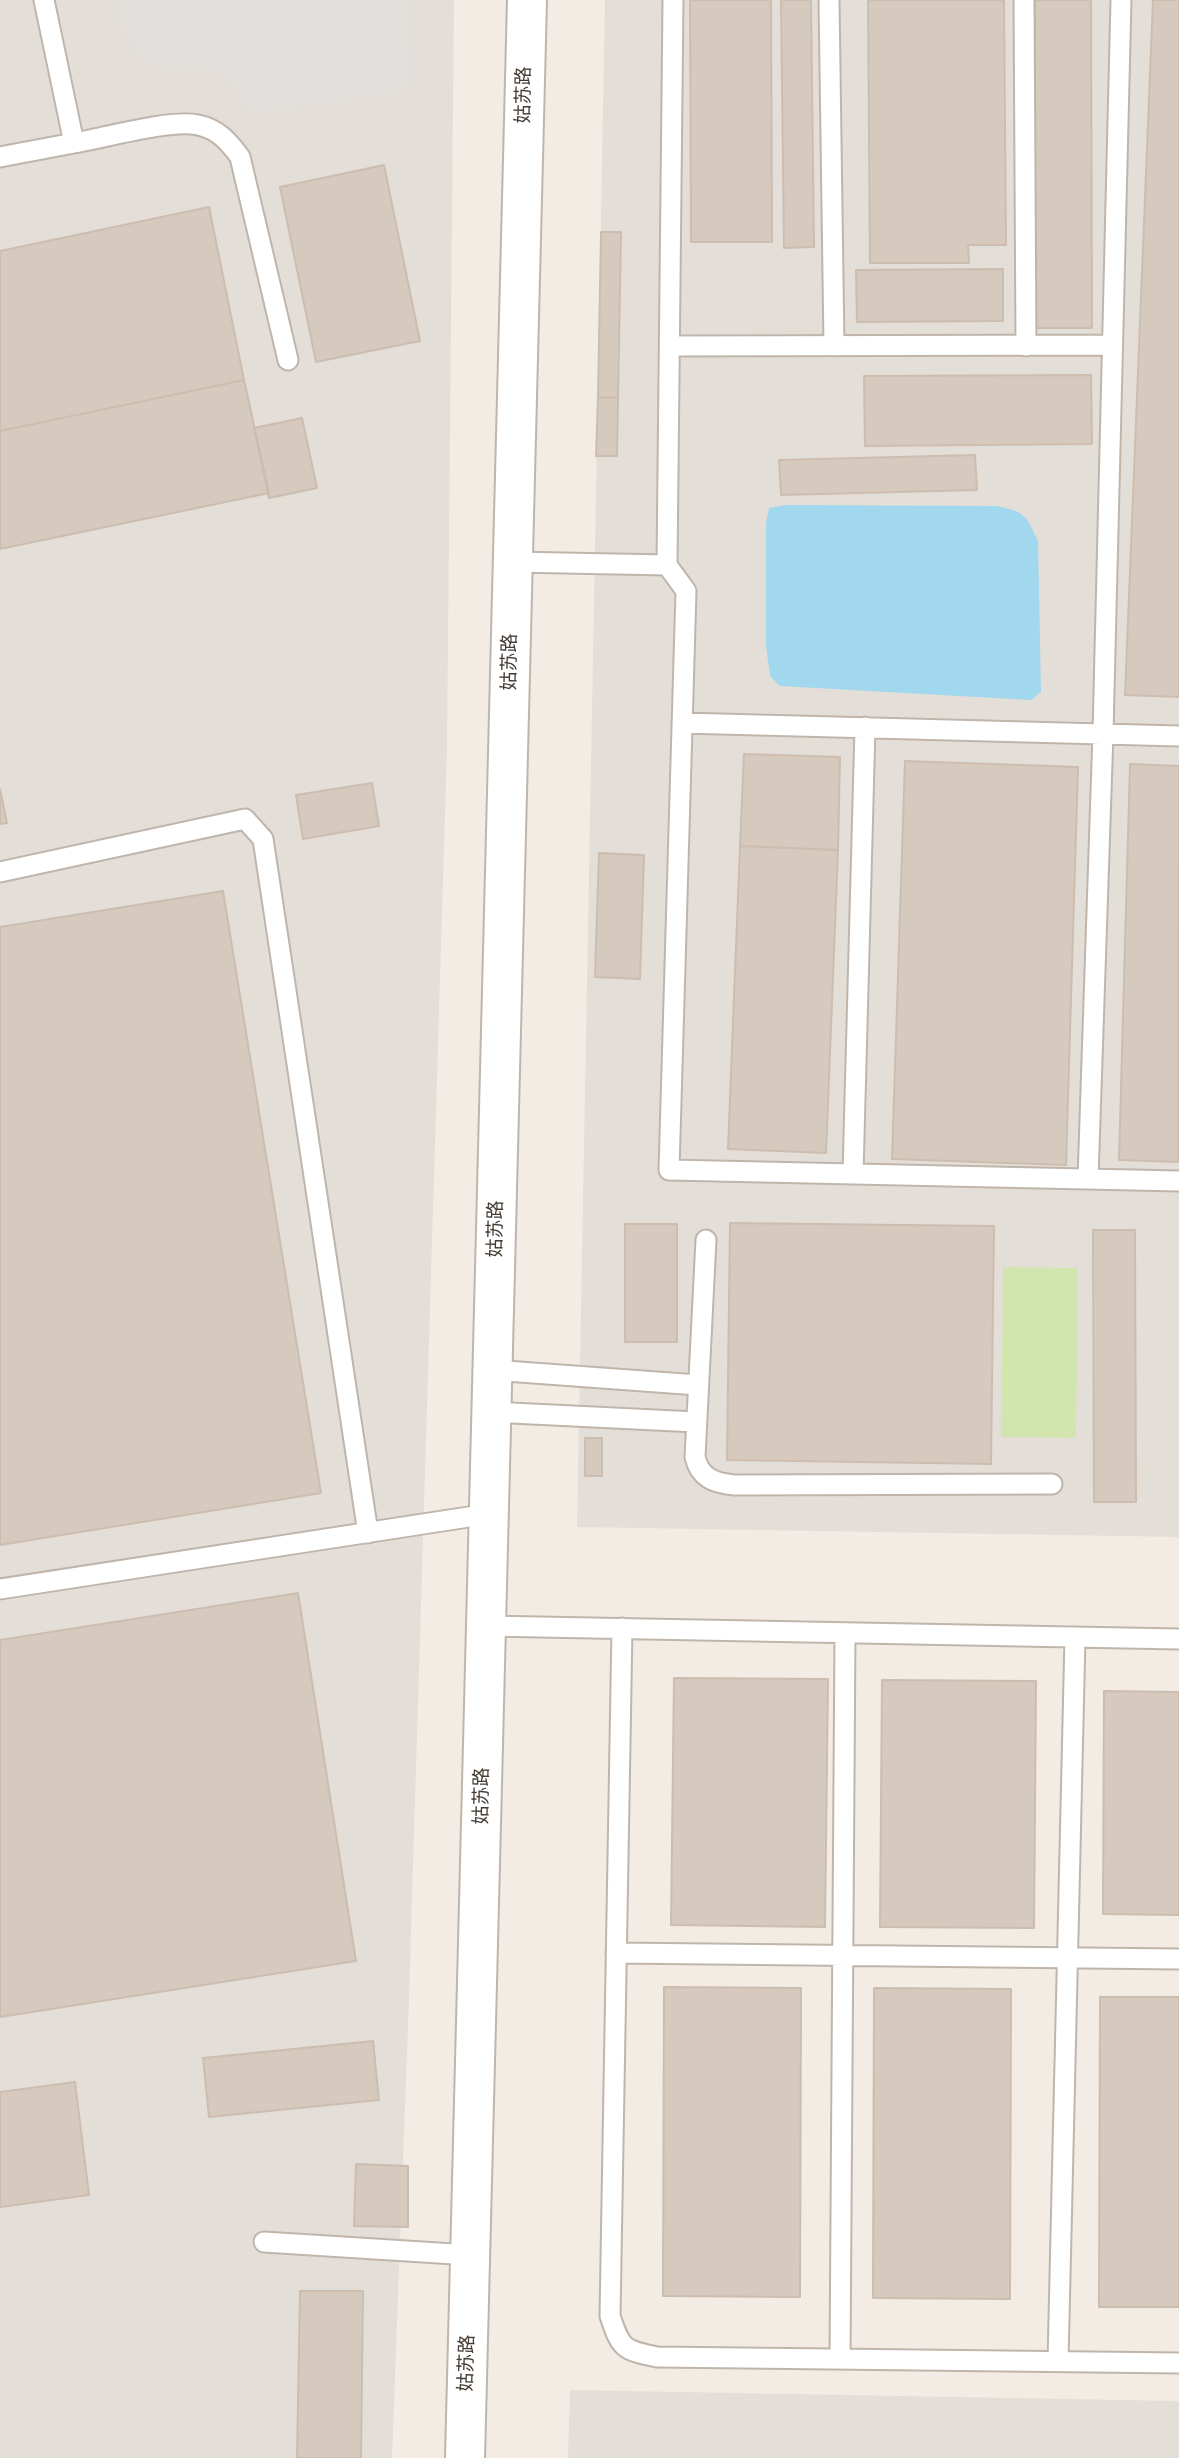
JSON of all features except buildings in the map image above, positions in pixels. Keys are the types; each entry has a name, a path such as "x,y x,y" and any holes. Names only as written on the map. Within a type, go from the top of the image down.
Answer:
{"street":[{"name":"姑苏路","path":"465,2458 527,0"}],"lane":[{"path":"44,0 74,143"},
{"path":"673,0 667,565 686,591 669,1170 1179,1181"},
{"path":"829,0 834,346"},
{"path":"1024,0 1026,346"},
{"path":"1088,1179 1103,733 1121,0"},
{"path":"0,158 179,124 199,125 228,140 240,157 288,360"},
{"path":"670,346 1112,345"},
{"path":"512,562 667,565"},
{"path":"682,723 1179,736"},
{"path":"853,1174 865,727"},
{"path":"0,872 244,819 263,839 368,1533"},
{"path":"706,1240 695,1457 698,1468 707,1479 734,1485 1052,1484"},
{"path":"492,1370 698,1385"},
{"path":"491,1412 696,1422"},
{"path":"0,1589 488,1514"},
{"path":"486,1626 1179,1639"},
{"path":"622,1629 610,2316 618,2342 634,2352 657,2357 1179,2363"},
{"path":"840,2359 845,1633"},
{"path":"1058,2361 1074,1637"},
{"path":"616,1953 1179,1959"},
{"path":"264,2242 470,2255"}],"shaded area":[{"path":"0,0 454,0 447,748 409,1998 392,2458 0,2458"},
{"path":"119,0 408,0 409,79 404,88 394,91 255,110 248,107 228,78 212,66 165,67 148,61 135,46 124,26"},
{"path":"605,0 1179,0 1179,1537 577,1527"},
{"path":"570,2390 1179,2401 1179,2458 568,2458"}],"green space":[{"path":"1003,1267 1078,1268 1076,1438 1001,1437"}],"water":[{"path":"786,505 997,506 1014,510 1024,516 1038,541 1041,692 1031,700 780,686 770,676 766,646 766,523 769,508"}]}
